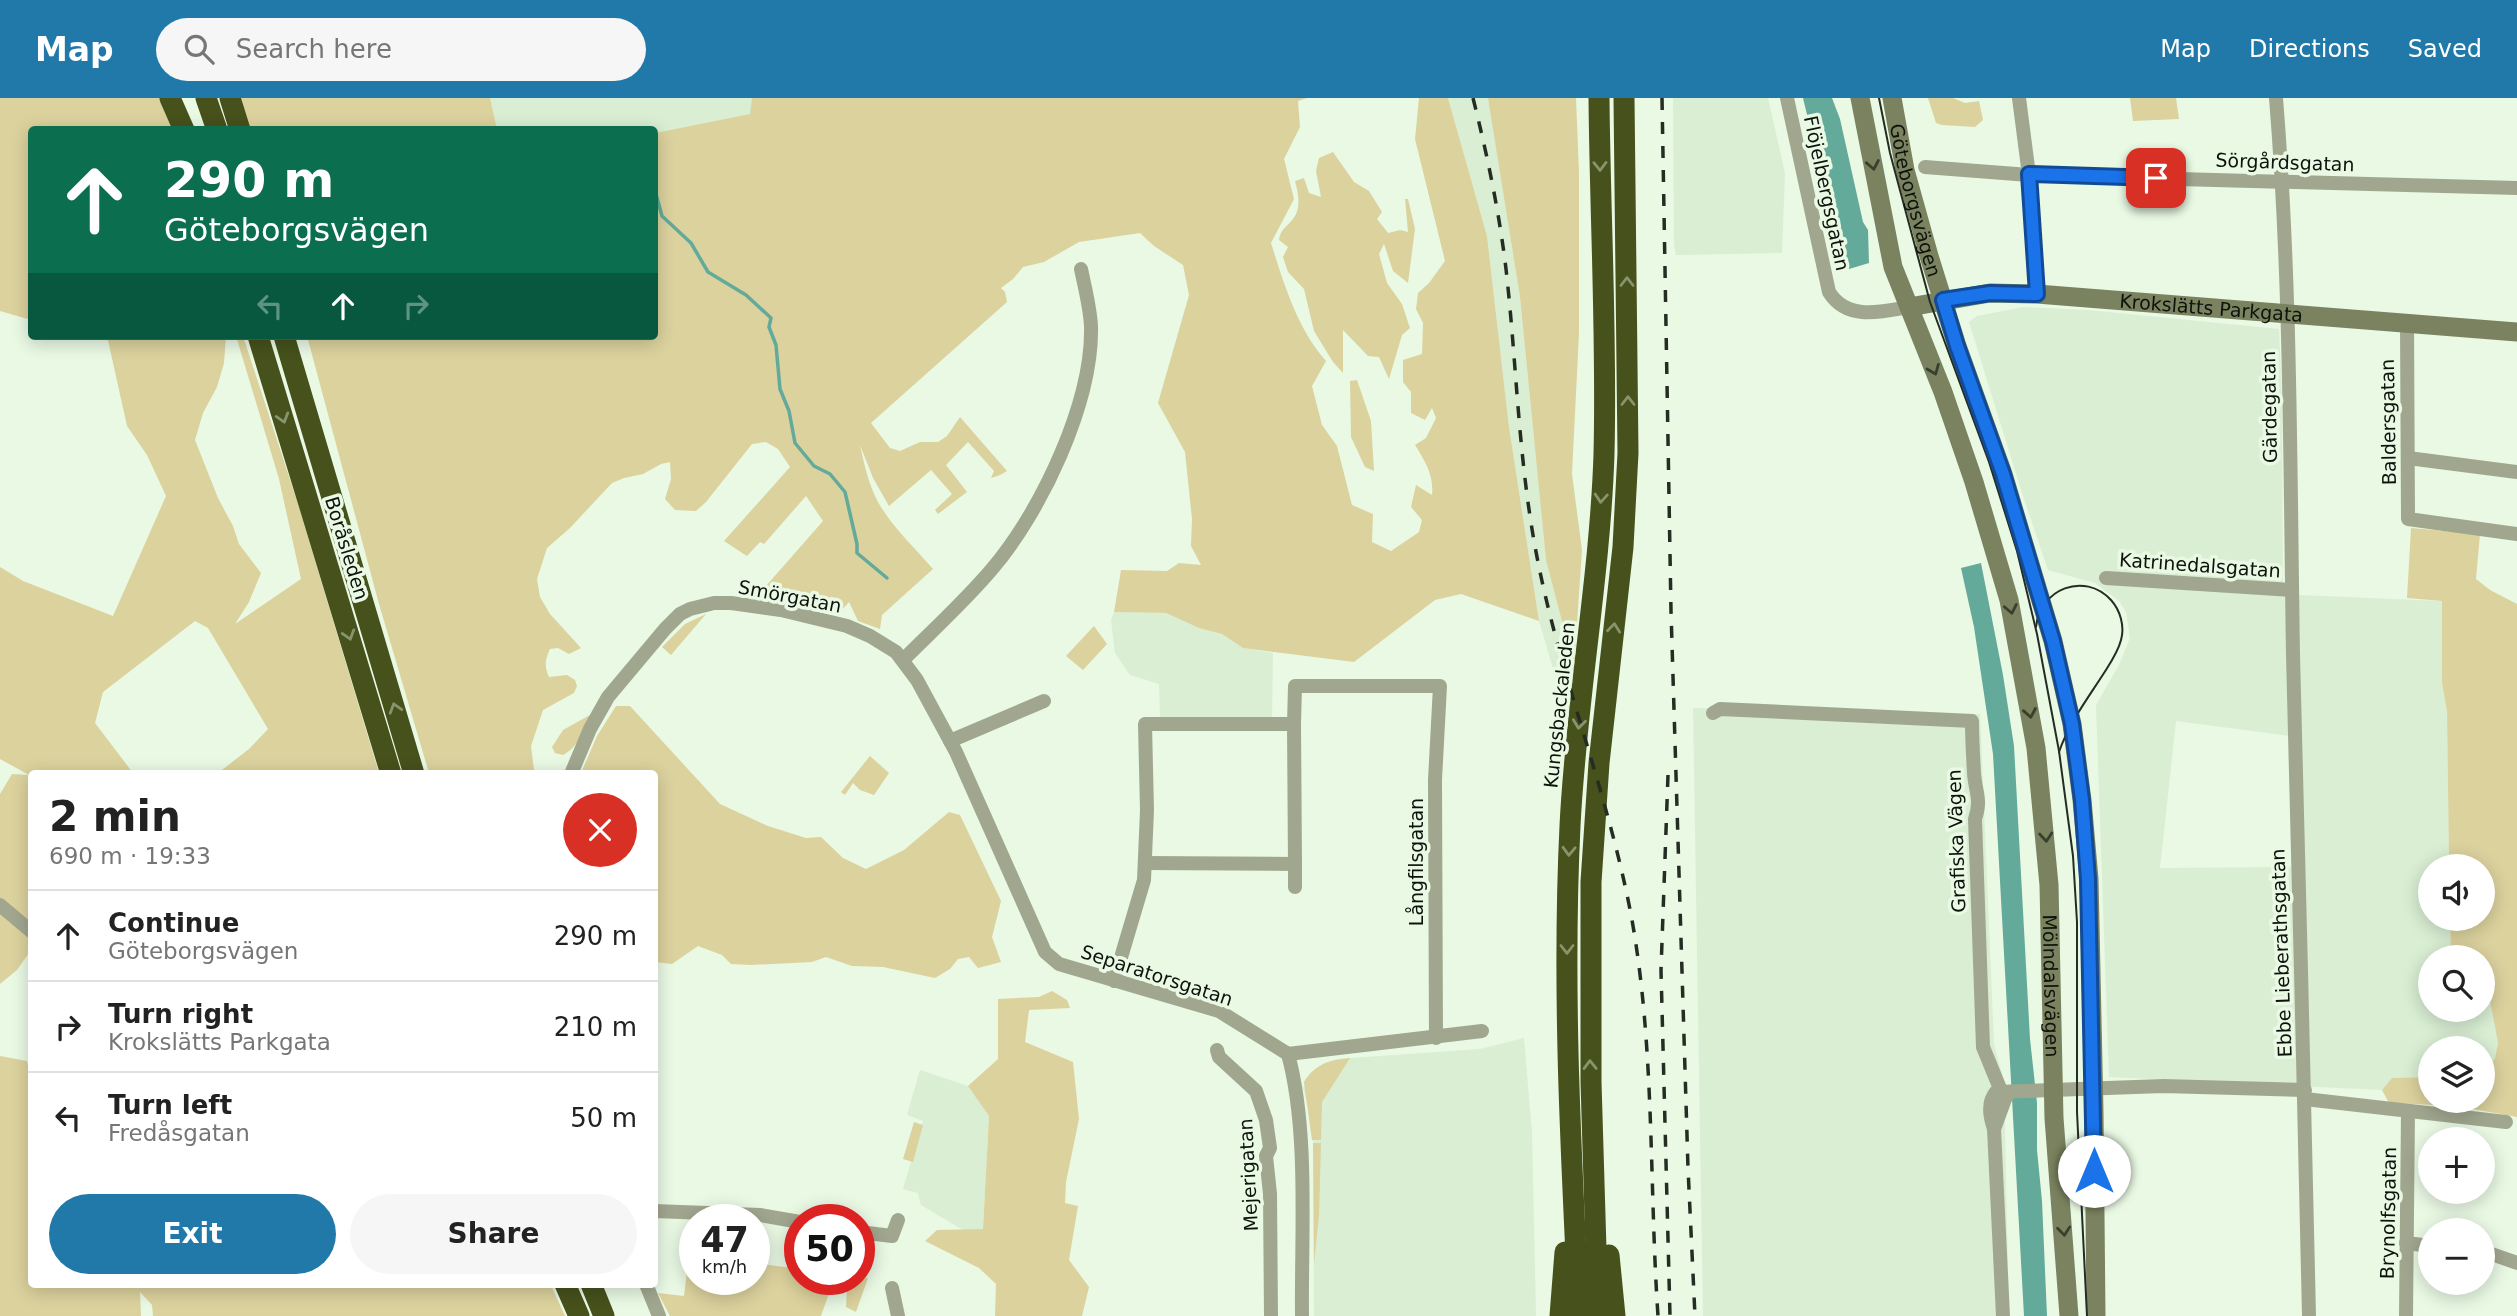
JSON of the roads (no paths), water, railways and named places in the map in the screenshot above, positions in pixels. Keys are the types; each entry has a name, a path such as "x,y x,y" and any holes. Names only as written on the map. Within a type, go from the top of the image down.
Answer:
{"highway":[{"path":"170,98 182,126"},
{"path":"183,98 193,126"},
{"path":"205,98 216,126"},
{"path":"230,98 239,126"},
{"name":"Kungsbackaleden","path":"1579,1316 1571,1173 1567,958 1575,760 1600,520 1604,451 1599,98"},
{"path":"1598,1316 1590,1037 1591,882 1599,763 1623,547 1628,453 1624,98"},
{"name":"Boråsleden","path":"259,340 390,770"},
{"name":"Boråsleden","path":"285,340 413,770"},
{"path":"1594,1152 1608,1243 1615,1316"},
{"path":"1560,1316 1571,1173"},
{"path":"567,1288 579,1316"},
{"path":"593,1288 604,1316"}],"main road":[{"name":"Göteborgsvägen","path":"1860,98 1891,259 1975,482 2009,600 2020,657"},
{"name":"Göteborgsvägen","path":"1892,98 1905,170 1943,300 2003,474 2058,661"},
{"name":"Krokslätts Parkgata","path":"1909,307 1990,293 2037,294 2517,332"},
{"name":"Mölndalsvägen","path":"2020,657 2036,748 2046,832 2049,885 2045,1089 2069,1316"},
{"name":"Mölndalsvägen","path":"2058,661 2072,724 2087,846 2094,1088 2096,1316"}],"street":[{"name":"Flöjelbergsgatan","path":"1787,98 1829,292 1836,301 1864,313 1909,307"},
{"path":"2019,98 2029,174 2037,294"},
{"name":"Gärdegatan","path":"2276,98 2283,181 2292,590"},
{"name":"Sörgårdsgatan","path":"1925,167 2029,174 2517,188"},
{"path":"903,660 994,567 1026,521 1055,468 1088,365 1091,327 1081,269"},
{"name":"Baldersgatan","path":"2407,324 2408,519 2517,534"},
{"path":"2408,458 2517,472"},
{"name":"Katrinedalsgatan","path":"2106,578 2292,590"},
{"name":"Ebbe Lieberathsgatan","path":"2292,590 2309,1316"},
{"name":"Smörgatan","path":"573,770 590,729 608,697 665,629 690,608 714,603 781,610 834,622 870,636 896,652 903,660 950,741"},
{"name":"Långfilsgatan","path":"1294,724 1295,686 1440,686 1435,780 1436,1038"},
{"path":"950,741 1044,701"},
{"name":"Grafiska Vägen","path":"1713,713 1720,709 1972,721 1974,779 1978,788 1978,810 1975,819 1983,1047 2006,1092"},
{"path":"1114,982 1133,923 1146,863 1145,724 1294,724 1295,887"},
{"name":"Separatorsgatan","path":"950,741 1045,952 1059,964 1219,1011 1288,1054"},
{"path":"1146,863 1295,864"},
{"path":"0,905 28,929"},
{"path":"1301,1316 1299,1135 1294,1077 1288,1054 1482,1031"},
{"name":"Mejerigatan","path":"1217,1050 1219,1057 1256,1091 1266,1120 1270,1147 1266,1156 1271,1205 1271,1316"},
{"path":"2003,1316 1994,1129 2006,1092 2163,1086 2305,1095 2408,1111 2506,1122"},
{"name":"Brynolfsgatan","path":"2406,1316 2408,1111"},
{"path":"658,1211 760,1215 784,1219"},
{"path":"875,1234 892,1236 898,1220"},
{"path":"2406,1243 2418,1244"},
{"path":"2495,1255 2517,1263"},
{"path":"648,1288 659,1316"},
{"path":"892,1288 898,1316"}],"water":[{"path":"1803,98 1832,98 1840,119 1863,222 1868,230 1869,263 1849,269 1836,243"},
{"path":"1981,563 2014,746 2030,1039 2037,1103 2037,1150 2047,1316 2024,1316 1993,754 1974,627 1961,568"}],"waterway":[{"path":"658,202 662,216 691,243 708,272 746,295 771,318 769,327 776,345 780,389 789,411 795,443 814,466 830,474 845,492 857,553 887,578"}],"tram line":[{"path":"1879,98 1890,153 1930,302 1989,462 2017,551 2037,634 2059,751 2073,856 2077,922 2077,1112 2087,1316"},
{"path":"2036,627 2039,614 2054,594 2076,586 2100,591 2111,600 2117,608 2122,624 2122,635 2116,653 2073,721 2059,752"}],"railway":[{"path":"1473,98 1503,247 1524,469 1533,535 1554,632 1610,823 1632,920 1648,1068 1658,1316"},
{"path":"1662,98 1671,611 1695,1316"},
{"path":"1668,775 1661,970 1670,1316"}]}
